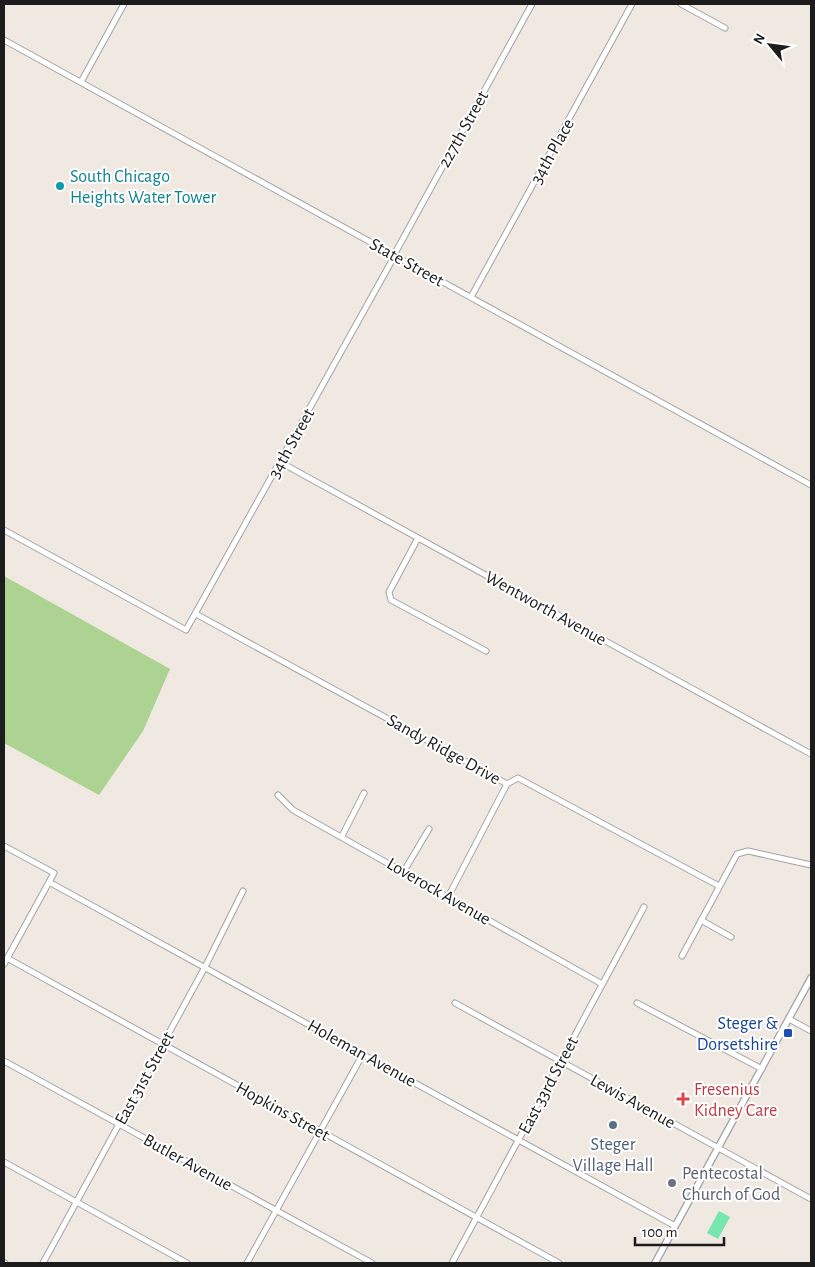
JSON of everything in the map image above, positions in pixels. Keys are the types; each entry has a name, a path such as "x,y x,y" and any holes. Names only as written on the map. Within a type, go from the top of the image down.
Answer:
{"street":[{"path":"81,82 124,4"},
{"name":"227th Street","path":"395,255 532,4"},
{"name":"34th Place","path":"472,297 632,4"},
{"path":"681,4 724,28"},
{"name":"State Street","path":"4,40 811,485"},
{"name":"34th Street","path":"4,530 186,630 395,255"},
{"name":"Wentworth Avenue","path":"280,462 811,754"},
{"path":"418,538 389,592 392,600 486,651"},
{"name":"Sandy Ridge Drive","path":"196,614 507,784 518,778 719,886"},
{"path":"448,897 507,784"},
{"path":"342,836 364,793"},
{"name":"Loverock Avenue","path":"278,795 293,810 602,984"},
{"path":"404,871 429,829"},
{"path":"4,846 54,873 5,961"},
{"path":"682,956 737,854 748,852 811,865"},
{"name":"Holeman Avenue","path":"49,882 675,1226"},
{"name":"East 31st Street","path":"43,1263 205,967 243,892"},
{"name":"East 33rd Street","path":"452,1263 644,907"},
{"path":"701,920 732,937"},
{"name":"Hopkins Street","path":"5,961 163,1044 559,1263"},
{"path":"655,1263 811,978"},
{"name":"Lewis Avenue","path":"454,1003 811,1199"},
{"path":"637,1003 762,1069"},
{"path":"789,1019 811,1032"},
{"path":"248,1263 363,1054"},
{"name":"Butler Avenue","path":"4,1062 372,1263"},
{"path":"4,1162 187,1263"}],"green space":[{"path":"4,576 170,669 143,731 99,795 4,743"},
{"path":"719,1211 730,1217 718,1239 707,1233"}],"place":[{"name":"South Chicago Heights Water Tower","path":"60,186"},
{"name":"Steger & Dorsetshire","path":"788,1033"},
{"name":"Fresenius Kidney Care","path":"683,1099"},
{"name":"Steger Village Hall","path":"613,1125"},
{"name":"Pentecostal Church of God","path":"672,1183"}]}
